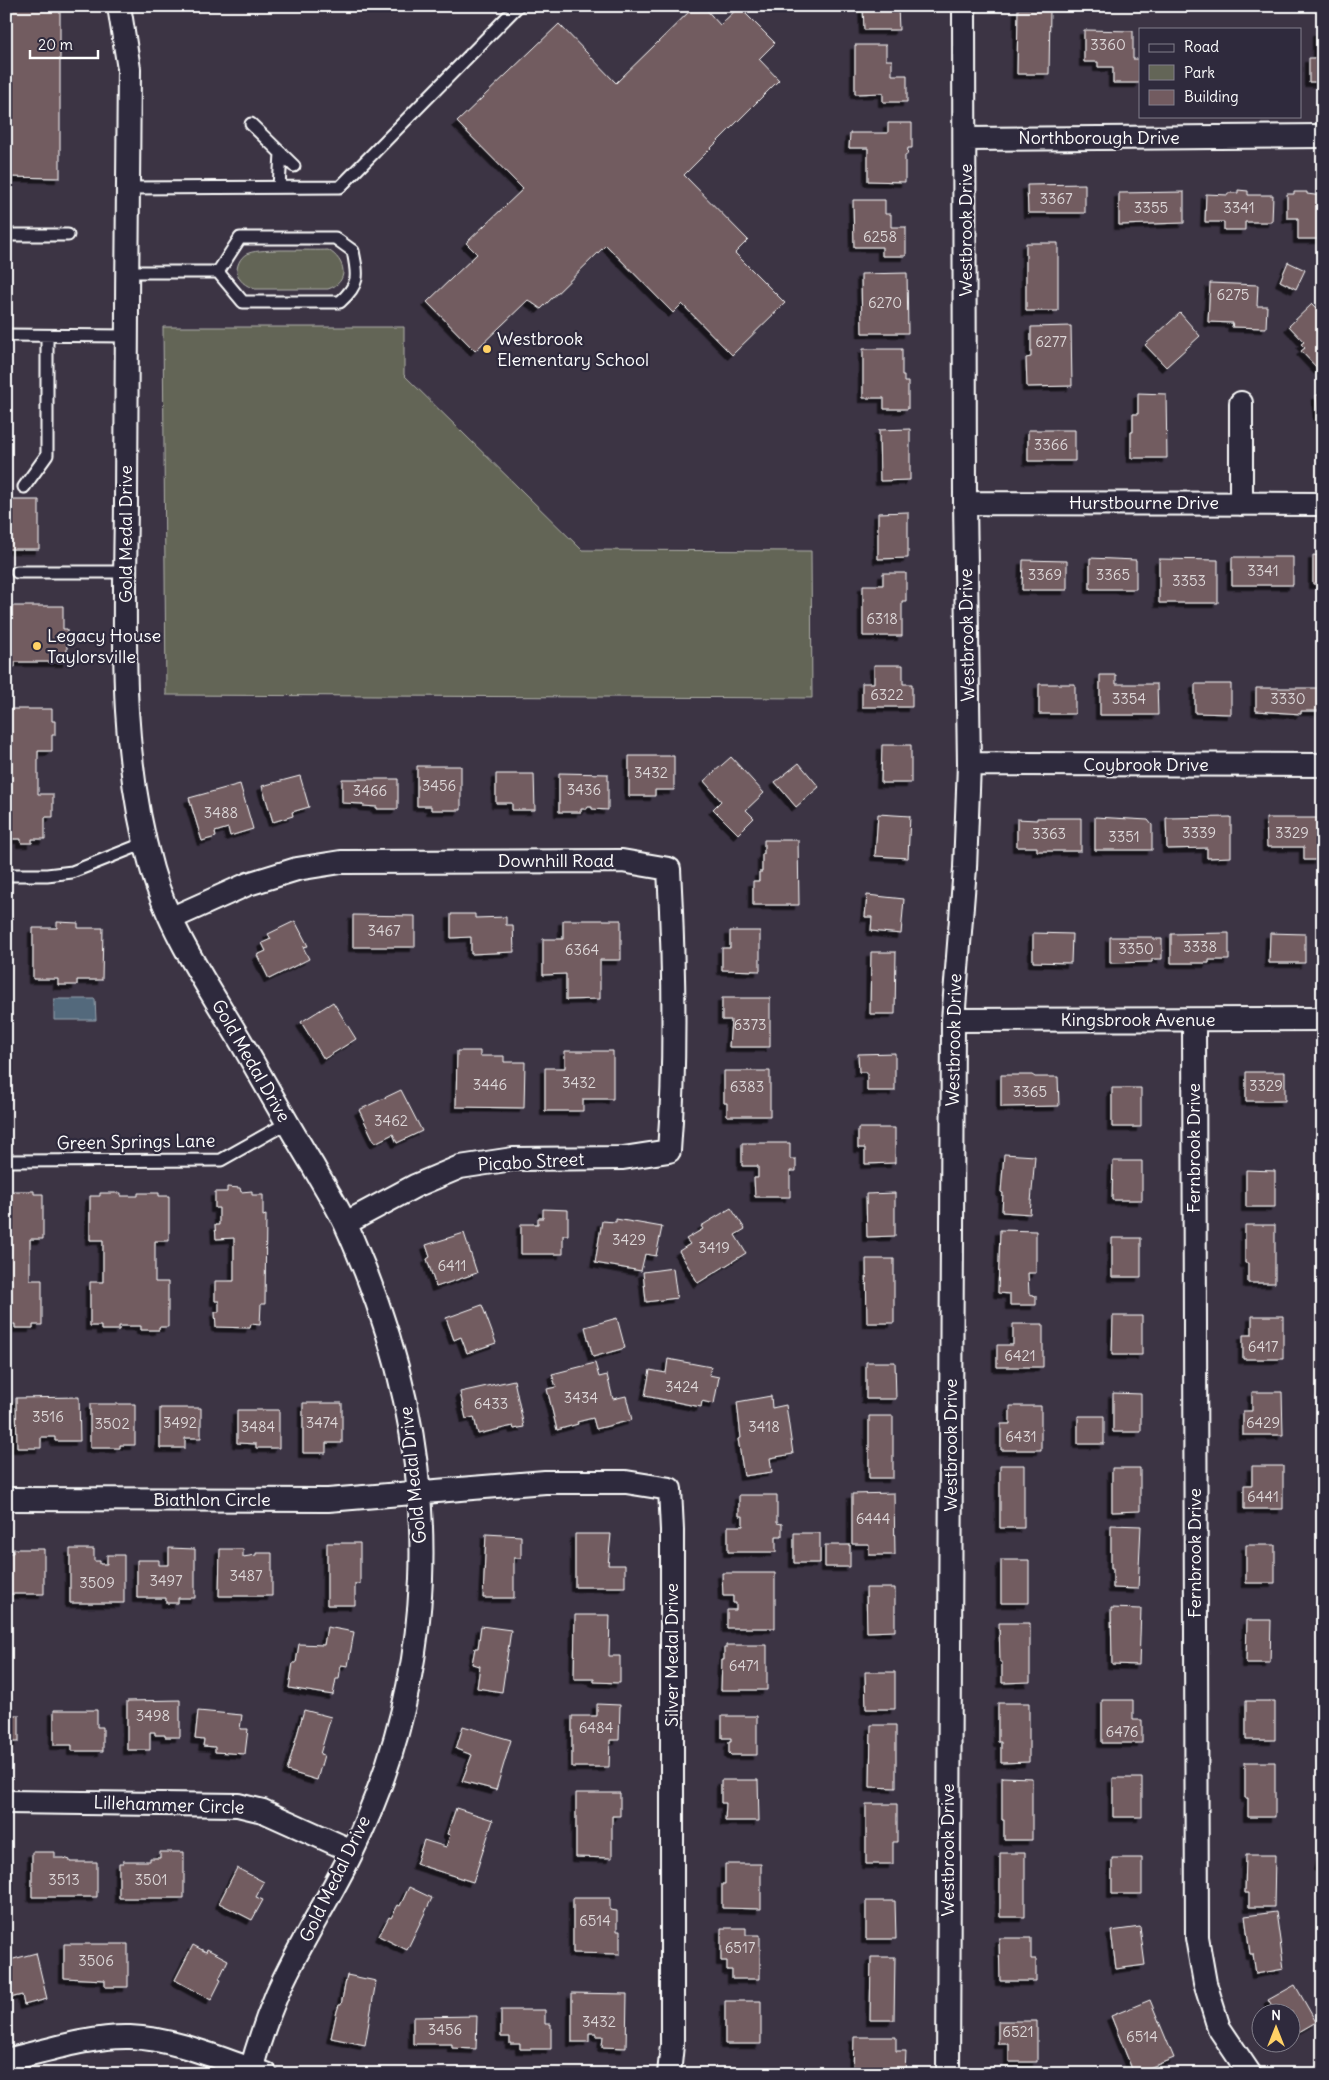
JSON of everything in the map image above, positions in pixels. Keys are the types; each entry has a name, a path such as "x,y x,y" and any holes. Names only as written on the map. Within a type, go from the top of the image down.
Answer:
{"street":[{"name":"Gold Medal Drive","path":"119,6 128,69 125,572 128,751 135,798 154,877 172,918 198,969 346,1223 389,1333 406,1401 418,1493 421,1577 416,1645 402,1718 379,1787 352,1851 278,1992 256,2072"},
{"name":"Westbrook Drive","path":"948,2074 953,1020 965,868 969,764 965,503 966,140 964,6"},
{"name":"Northborough Drive","path":"966,140 1323,136"},
{"path":"1241,403 1241,504"},
{"name":"Hurstbourne Drive","path":"965,503 1323,504"},
{"name":"Coybrook Drive","path":"969,764 1323,765"},
{"name":"Downhill Road","path":"172,918 248,884 297,869 341,862 622,861 669,870 672,916 673,1103 669,1151"},
{"name":"Kingsbrook Avenue","path":"953,1020 1323,1019"},
{"name":"Fernbrook Drive","path":"1194,1020 1195,1804 1197,1938 1205,1983 1218,2028 1250,2074"},
{"name":"Picabo Street","path":"346,1223 415,1186 460,1167 513,1160 623,1158 669,1151"},
{"name":"Silver Medal Drive","path":"418,1493 545,1482 626,1482 670,1489 672,1530 672,2045 669,2074"},
{"name":"Biathlon Circle","path":"6,1499 328,1500 418,1493"},
{"name":"Lillehammer Circle","path":"6,1802 238,1805 263,1811 352,1851"},
{"path":"6,2060 96,2040 129,2037 178,2045 256,2072"}],"lane":[{"path":"128,188 340,186 518,6"},
{"path":"251,124 294,166"},
{"path":"280,187 281,152"},
{"path":"6,235 68,235"},
{"path":"240,238 335,238 353,251 357,271 353,289 340,302 243,302 218,272 240,238"},
{"path":"127,272 218,272"},
{"path":"6,335 126,336"},
{"path":"24,488 46,455 47,336"},
{"path":"17,572 125,572"},
{"path":"6,875 47,875 72,872 145,843"},
{"name":"Green Springs Lane","path":"6,1161 221,1160 288,1123"}],"green space":[{"path":"328,250 339,259 343,271 340,281 328,289 255,289 243,283 238,275 237,268 242,257 255,251"},
{"path":"163,327 404,327 404,375 582,550 811,551 812,698 166,695"}],"water":[{"path":"54,999 95,999 96,1020 54,1020"}],"building":[{"path":"6,6 60,6 60,178 6,177"},
{"path":"695,6 703,6 720,25 739,7 775,43 759,59 779,80 684,175 748,240 735,253 785,303 732,355 682,304 673,313 606,245 541,309 528,300 475,351 427,302 477,254 466,243 523,189 457,122 559,24 616,83"},
{"path":"863,6 898,6 899,30 864,30"},
{"path":"1018,9 1050,9 1049,74 1017,74"},
{"path":"1084,30 1133,31 1133,59 1139,59 1139,83 1113,83 1113,67 1098,67 1098,62 1084,62"},
{"path":"1317,31 1323,31 1323,82 1309,82 1309,58 1317,58"},
{"path":"855,45 886,45 886,60 892,60 892,75 907,75 907,102 883,102 883,93 855,94"},
{"path":"888,123 912,123 912,148 908,148 907,155 905,155 905,182 868,181 868,148 849,148 850,133 888,133"},
{"path":"1085,184 1085,213 1028,213 1027,185"},
{"path":"1238,190 1248,191 1248,195 1273,195 1272,222 1245,222 1245,230 1224,230 1224,222 1205,222 1206,194 1228,195 1228,193 1238,193"},
{"path":"1184,192 1184,223 1119,225 1119,193"},
{"path":"1294,192 1307,192 1307,194 1322,196 1323,239 1298,239 1298,218 1287,218 1287,194 1294,194"},
{"path":"853,200 885,200 885,214 891,214 891,227 906,227 906,256 882,256 882,247 854,247"},
{"path":"1026,243 1058,243 1058,311 1026,311"},
{"path":"1288,262 1305,270 1296,289 1280,281"},
{"path":"907,273 908,333 862,333 861,274"},
{"path":"1210,283 1258,285 1257,306 1267,306 1266,328 1232,327 1233,323 1208,322"},
{"path":"1312,304 1323,315 1323,366 1319,370 1301,351 1305,348 1301,344 1304,342 1289,326"},
{"path":"1180,313 1200,336 1166,367 1145,345"},
{"path":"1071,326 1072,386 1027,387 1026,358 1031,357 1031,327"},
{"path":"863,349 902,349 902,375 904,375 904,382 908,382 908,409 884,409 884,398 863,398"},
{"path":"6,382 8,382 8,415 6,415"},
{"path":"1138,393 1166,394 1167,458 1131,458 1131,432 1133,432 1133,414 1138,414"},
{"path":"1316,395 1323,395 1323,416 1318,416"},
{"path":"910,429 910,480 880,481 879,430"},
{"path":"1028,430 1075,430 1075,461 1028,461"},
{"path":"6,500 39,500 39,549 6,549"},
{"path":"908,512 908,558 878,559 878,513"},
{"path":"1313,555 1323,556 1323,584 1313,584"},
{"path":"1232,557 1293,557 1293,585 1232,585"},
{"path":"1090,558 1136,560 1136,589 1090,589"},
{"path":"1159,559 1218,560 1218,603 1159,603"},
{"path":"1023,560 1067,561 1067,590 1022,590"},
{"path":"883,573 906,573 906,601 902,601 902,636 863,636 863,585 883,585"},
{"name":"Legacy House Taylorsville","path":"6,606 63,606 63,629 67,629 67,662 15,662 15,667 6,667"},
{"path":"874,665 903,665 903,684 912,684 912,707 862,707 862,683 874,683"},
{"path":"1100,675 1116,675 1116,684 1157,684 1158,715 1100,715"},
{"path":"1039,684 1075,684 1075,714 1039,714"},
{"path":"1195,684 1231,684 1231,714 1195,713"},
{"path":"1256,688 1320,688 1320,711 1301,711 1301,714 1256,711"},
{"path":"6,709 52,709 52,721 55,721 55,735 52,735 52,751 38,751 38,794 53,794 53,817 45,817 45,839 32,839 32,843 21,843 21,839 6,839"},
{"path":"882,745 911,745 911,783 881,783"},
{"path":"629,756 674,756 674,790 655,790 655,796 629,796"},
{"path":"731,757 764,793 746,810 754,818 738,834 713,809 721,801 704,781"},
{"path":"799,763 819,787 796,807 775,782"},
{"path":"417,766 461,766 461,810 431,810 431,806 417,806"},
{"path":"559,773 608,774 608,810 587,807 587,809 581,809 581,812 559,812"},
{"path":"496,774 534,774 535,810 512,810 512,803 496,803"},
{"path":"300,776 309,807 292,812 293,816 273,822 262,786"},
{"path":"342,779 398,779 398,809 377,809 377,807 363,806 362,804 342,803"},
{"path":"240,784 253,829 230,836 228,828 215,832 216,837 202,841 189,798"},
{"path":"878,814 910,816 908,858 875,856"},
{"path":"1095,817 1148,820 1152,825 1152,850 1095,850"},
{"path":"1231,817 1231,857 1207,858 1207,848 1167,849 1166,818"},
{"path":"1037,818 1081,818 1081,851 1037,851 1037,847 1017,847 1017,819 1037,820"},
{"path":"1266,818 1318,818 1318,860 1304,860 1304,847 1267,847"},
{"path":"764,840 798,840 799,905 753,905 753,881 759,881 759,872 762,872"},
{"path":"867,895 904,899 901,934 871,931 872,917 865,917"},
{"path":"451,914 475,914 475,918 506,917 506,925 513,925 514,952 471,954 471,937 451,938"},
{"path":"353,915 415,916 415,947 353,947"},
{"path":"563,920 621,920 621,960 600,960 600,999 566,1000 566,974 543,975 543,939 563,939"},
{"path":"295,921 308,946 303,947 309,959 269,979 257,955 266,951 262,943 271,939 268,934"},
{"path":"57,922 78,923 78,928 103,928 102,980 77,980 77,985 58,985 58,979 33,979 33,928 57,928"},
{"path":"730,931 760,931 760,971 722,970 722,948 730,948"},
{"path":"1033,933 1072,934 1071,963 1033,962"},
{"path":"1229,933 1229,960 1209,960 1209,963 1171,963 1171,934"},
{"path":"1270,933 1305,934 1305,963 1269,963"},
{"path":"1110,937 1153,937 1153,939 1162,939 1162,959 1152,959 1152,962 1110,963"},
{"path":"871,952 896,952 895,1014 870,1014"},
{"path":"722,998 770,998 770,1047 729,1047 731,1020 722,1020"},
{"path":"333,1002 356,1039 324,1059 301,1022"},
{"path":"457,1051 480,1051 480,1056 504,1056 504,1062 525,1062 524,1108 456,1107"},
{"path":"565,1051 613,1051 613,1099 583,1099 583,1111 545,1111 545,1068 565,1068"},
{"path":"895,1053 895,1091 867,1091 867,1072 859,1072 858,1054"},
{"path":"724,1071 770,1071 770,1116 727,1116 727,1103 724,1103"},
{"path":"1246,1072 1285,1072 1285,1101 1246,1101"},
{"path":"1001,1075 1058,1077 1059,1106 1001,1107"},
{"path":"1112,1088 1141,1088 1141,1127 1112,1127"},
{"path":"401,1090 422,1131 397,1143 393,1134 375,1143 359,1110"},
{"path":"858,1128 895,1128 895,1163 865,1164 865,1148 858,1148"},
{"path":"742,1143 790,1143 790,1159 796,1159 796,1171 790,1171 790,1197 755,1197 754,1178 758,1178 758,1166 742,1166"},
{"path":"1004,1154 1035,1156 1030,1214 1002,1212 1003,1193 1001,1192"},
{"path":"1113,1161 1142,1161 1142,1200 1112,1200"},
{"path":"1246,1170 1275,1171 1275,1207 1246,1207"},
{"path":"227,1187 240,1188 241,1192 252,1191 252,1195 263,1195 263,1216 266,1215 265,1304 261,1304 260,1325 251,1324 250,1328 216,1327 215,1312 219,1312 219,1301 215,1301 215,1281 234,1281 234,1238 216,1239 215,1225 219,1225 219,1208 215,1208 215,1192 227,1192"},
{"path":"13,1191 34,1191 34,1194 43,1194 43,1239 30,1239 30,1280 42,1280 42,1325 33,1325 33,1328 15,1328 15,1324 6,1324 6,1193 13,1193"},
{"path":"100,1193 121,1193 121,1196 138,1196 138,1193 159,1193 159,1196 169,1196 169,1241 155,1241 155,1282 168,1282 168,1327 159,1327 159,1330 141,1330 141,1326 119,1326 119,1330 101,1330 101,1326 90,1326 90,1282 103,1282 103,1240 90,1240 90,1196 100,1196"},
{"path":"895,1193 895,1236 867,1237 866,1194"},
{"path":"731,1208 745,1229 735,1235 746,1253 698,1283 679,1251 690,1244 686,1239 703,1229 701,1226"},
{"path":"543,1209 568,1210 568,1235 563,1235 563,1254 521,1254 521,1224 538,1224 538,1218 543,1218"},
{"path":"616,1219 662,1227 656,1256 645,1254 641,1271 595,1263 602,1221 616,1222"},
{"path":"1245,1225 1275,1225 1275,1283 1248,1283 1248,1263 1245,1263"},
{"path":"1000,1230 1036,1231 1036,1273 1028,1273 1029,1294 1036,1296 1036,1305 1010,1305 1010,1294 998,1293"},
{"path":"464,1233 477,1273 436,1287 427,1259 430,1257 426,1245"},
{"path":"1112,1238 1141,1238 1141,1277 1112,1277"},
{"path":"866,1259 894,1259 894,1323 867,1323"},
{"path":"673,1268 677,1298 646,1302 643,1272"},
{"path":"482,1305 496,1343 467,1353 461,1337 454,1340 446,1318"},
{"path":"1113,1316 1142,1316 1142,1355 1112,1355"},
{"path":"1252,1316 1283,1316 1283,1359 1243,1359 1243,1335 1252,1335"},
{"path":"617,1318 625,1348 593,1357 585,1327"},
{"path":"1013,1324 1043,1324 1043,1367 997,1367 997,1345 1013,1345"},
{"path":"668,1359 711,1367 709,1375 719,1377 714,1404 702,1401 701,1407 645,1396 650,1370 666,1373"},
{"path":"866,1362 895,1362 896,1399 866,1399"},
{"path":"595,1363 599,1377 607,1375 613,1399 626,1396 632,1420 596,1429 593,1418 557,1430 547,1389 556,1387 552,1374"},
{"path":"514,1380 524,1427 514,1429 513,1426 478,1434 474,1417 466,1419 460,1392"},
{"path":"1252,1392 1282,1392 1283,1435 1243,1435 1243,1411 1252,1411"},
{"path":"1113,1393 1141,1394 1141,1432 1113,1432"},
{"path":"771,1396 772,1408 786,1405 793,1454 770,1458 772,1472 744,1476 738,1439 741,1438 737,1402"},
{"path":"79,1397 80,1441 55,1441 55,1437 41,1437 41,1448 17,1448 16,1398"},
{"path":"303,1403 342,1403 342,1443 326,1443 326,1453 303,1453"},
{"path":"90,1404 135,1404 135,1445 120,1445 120,1448 90,1448"},
{"path":"1010,1406 1041,1406 1041,1450 1001,1450 1001,1424 1010,1424"},
{"path":"160,1408 201,1408 201,1438 185,1438 185,1448 160,1448"},
{"path":"237,1410 279,1410 279,1448 256,1448 256,1444 237,1443"},
{"path":"869,1416 893,1416 893,1478 869,1478"},
{"path":"1078,1416 1104,1416 1104,1444 1078,1444"},
{"path":"1000,1465 1024,1465 1024,1528 1000,1528"},
{"path":"1252,1466 1283,1466 1283,1509 1244,1509 1244,1485 1252,1485"},
{"path":"1112,1468 1140,1468 1140,1511 1112,1512"},
{"path":"894,1493 895,1555 869,1555 869,1544 852,1544 852,1494"},
{"path":"739,1495 777,1495 777,1523 782,1524 782,1536 776,1536 776,1552 728,1552 728,1526 743,1526 743,1516 739,1516"},
{"path":"1111,1525 1141,1526 1138,1589 1113,1588"},
{"path":"794,1533 820,1533 820,1563 794,1563"},
{"path":"486,1534 521,1536 521,1558 514,1558 514,1598 483,1598"},
{"path":"575,1534 611,1534 608,1565 625,1565 625,1587 575,1587"},
{"path":"327,1543 360,1543 360,1584 355,1584 355,1605 327,1605"},
{"path":"825,1545 850,1545 850,1567 825,1567"},
{"path":"1246,1545 1275,1545 1275,1583 1246,1583"},
{"path":"169,1548 195,1549 195,1598 178,1598 178,1603 166,1603 166,1598 137,1598 137,1560 159,1560 159,1565 169,1565"},
{"path":"13,1549 44,1549 44,1594 6,1594 6,1553 13,1553"},
{"path":"70,1549 94,1549 94,1561 100,1561 100,1564 107,1564 107,1555 124,1555 124,1603 70,1603"},
{"path":"220,1549 243,1549 243,1557 256,1555 256,1553 272,1553 272,1596 219,1596"},
{"path":"1001,1560 1029,1560 1029,1603 1001,1603"},
{"path":"722,1573 775,1573 775,1628 727,1628 727,1610 736,1610 736,1603 733,1603 733,1596 723,1596"},
{"path":"866,1588 895,1588 895,1631 867,1632"},
{"path":"1111,1608 1141,1609 1139,1665 1112,1664"},
{"path":"575,1615 610,1615 609,1656 620,1656 620,1683 594,1682 594,1679 574,1679"},
{"path":"1247,1620 1271,1620 1270,1663 1246,1663"},
{"path":"999,1623 1030,1623 1030,1682 1002,1683"},
{"path":"481,1626 511,1630 502,1692 477,1688 480,1666 472,1664 475,1648 478,1648"},
{"path":"327,1627 354,1632 348,1666 341,1665 339,1679 336,1679 333,1695 289,1688 293,1663 296,1663 299,1644 324,1645"},
{"path":"726,1645 767,1645 767,1690 721,1690 722,1660 724,1660 724,1648 726,1648"},
{"path":"865,1672 895,1672 895,1709 866,1709"},
{"path":"180,1700 180,1737 165,1737 165,1735 155,1735 155,1732 150,1732 150,1750 127,1750 127,1701"},
{"path":"1102,1700 1133,1700 1133,1720 1142,1720 1142,1743 1102,1743"},
{"path":"1246,1701 1275,1701 1275,1740 1246,1740"},
{"path":"998,1703 1029,1703 1029,1762 1001,1763 1001,1742 998,1742"},
{"path":"597,1704 620,1705 619,1740 610,1740 609,1767 572,1767 572,1716 597,1716"},
{"path":"54,1710 97,1710 97,1727 103,1727 103,1751 72,1751 72,1745 54,1745"},
{"path":"304,1710 331,1717 320,1754 324,1755 317,1780 287,1771"},
{"path":"198,1711 242,1715 240,1729 248,1729 245,1754 215,1752 215,1747 203,1746 204,1740 195,1739"},
{"path":"6,1715 19,1715 19,1742 6,1742"},
{"path":"722,1716 757,1716 757,1755 731,1755 729,1753 731,1738 722,1738"},
{"path":"871,1725 896,1725 896,1788 870,1787"},
{"path":"463,1726 511,1740 496,1790 462,1781 472,1755 456,1749"},
{"path":"1245,1762 1275,1762 1275,1817 1248,1817 1248,1798 1245,1798"},
{"path":"1002,1777 1032,1778 1032,1840 1004,1840"},
{"path":"1113,1778 1142,1778 1142,1817 1113,1817"},
{"path":"721,1780 758,1780 759,1821 725,1821 726,1803 721,1803"},
{"path":"576,1793 620,1793 620,1816 612,1816 612,1858 576,1857"},
{"path":"866,1804 897,1804 897,1842 893,1842 893,1864 866,1864"},
{"path":"456,1808 493,1820 473,1882 416,1864 424,1840 446,1847 450,1835 447,1834"},
{"path":"1323,1846 1323,1868 1318,1866"},
{"path":"32,1852 55,1852 55,1858 64,1858 70,1860 70,1862 97,1862 97,1897 32,1897"},
{"path":"160,1852 184,1852 184,1898 119,1898 119,1863 123,1863 123,1861 150,1861 150,1858 160,1858"},
{"path":"1000,1853 1025,1853 1025,1917 1000,1917"},
{"path":"1246,1855 1275,1855 1274,1907 1249,1907 1249,1893 1245,1893"},
{"path":"1112,1858 1142,1858 1142,1894 1112,1894"},
{"path":"725,1864 761,1864 761,1909 722,1908 722,1884 725,1884"},
{"path":"237,1868 264,1882 256,1897 263,1900 252,1920 219,1903"},
{"path":"409,1887 432,1898 407,1950 379,1936 389,1917 391,1918 398,1905 400,1906"},
{"path":"573,1898 610,1898 610,1910 617,1911 617,1931 620,1931 620,1954 573,1953"},
{"path":"866,1901 895,1901 896,1939 866,1939"},
{"path":"1276,1912 1284,1969 1256,1974 1253,1954 1250,1954 1245,1916"},
{"path":"1140,1927 1145,1965 1116,1969 1111,1931"},
{"path":"721,1928 746,1928 746,1935 760,1935 760,1979 732,1979 732,1970 727,1970 727,1961 721,1961"},
{"path":"999,1938 1031,1938 1031,1959 1036,1959 1036,1981 1000,1981"},
{"path":"64,1944 128,1944 128,1987 105,1987 105,1980 64,1978"},
{"path":"193,1945 206,1952 207,1949 228,1960 211,2000 175,1980"},
{"path":"36,1953 47,1999 24,2005 22,1995 6,1999 6,1961"},
{"path":"871,1957 895,1957 894,2020 870,2020"},
{"path":"347,1975 376,1981 365,2045 331,2038 337,2011 339,2005 341,2005"},
{"path":"1295,1985 1316,2022 1302,2030 1302,2002 1269,2002 1268,2000"},
{"path":"572,1993 627,1994 626,2048 602,2047 603,2036 596,2036 596,2033 589,2033 589,2042 572,2042"},
{"path":"1150,2000 1174,2058 1134,2074 1111,2016"},
{"path":"725,2001 761,2001 761,2044 725,2044"},
{"path":"501,2010 545,2010 545,2024 551,2024 551,2049 520,2049 520,2044 510,2044 510,2037 501,2037"},
{"path":"477,2016 476,2049 452,2048 452,2044 413,2044 413,2017"},
{"path":"998,2021 1037,2021 1037,2062 1009,2062 1009,2044 998,2044"},
{"path":"854,2037 896,2037 896,2051 906,2051 905,2074 853,2074"},
{"path":"740,2070 764,2070 764,2074 741,2074"}],"place":[{"name":"Westbrook Elementary School","path":"487,349"},
{"name":"Legacy House Taylorsville","path":"37,646"}]}
